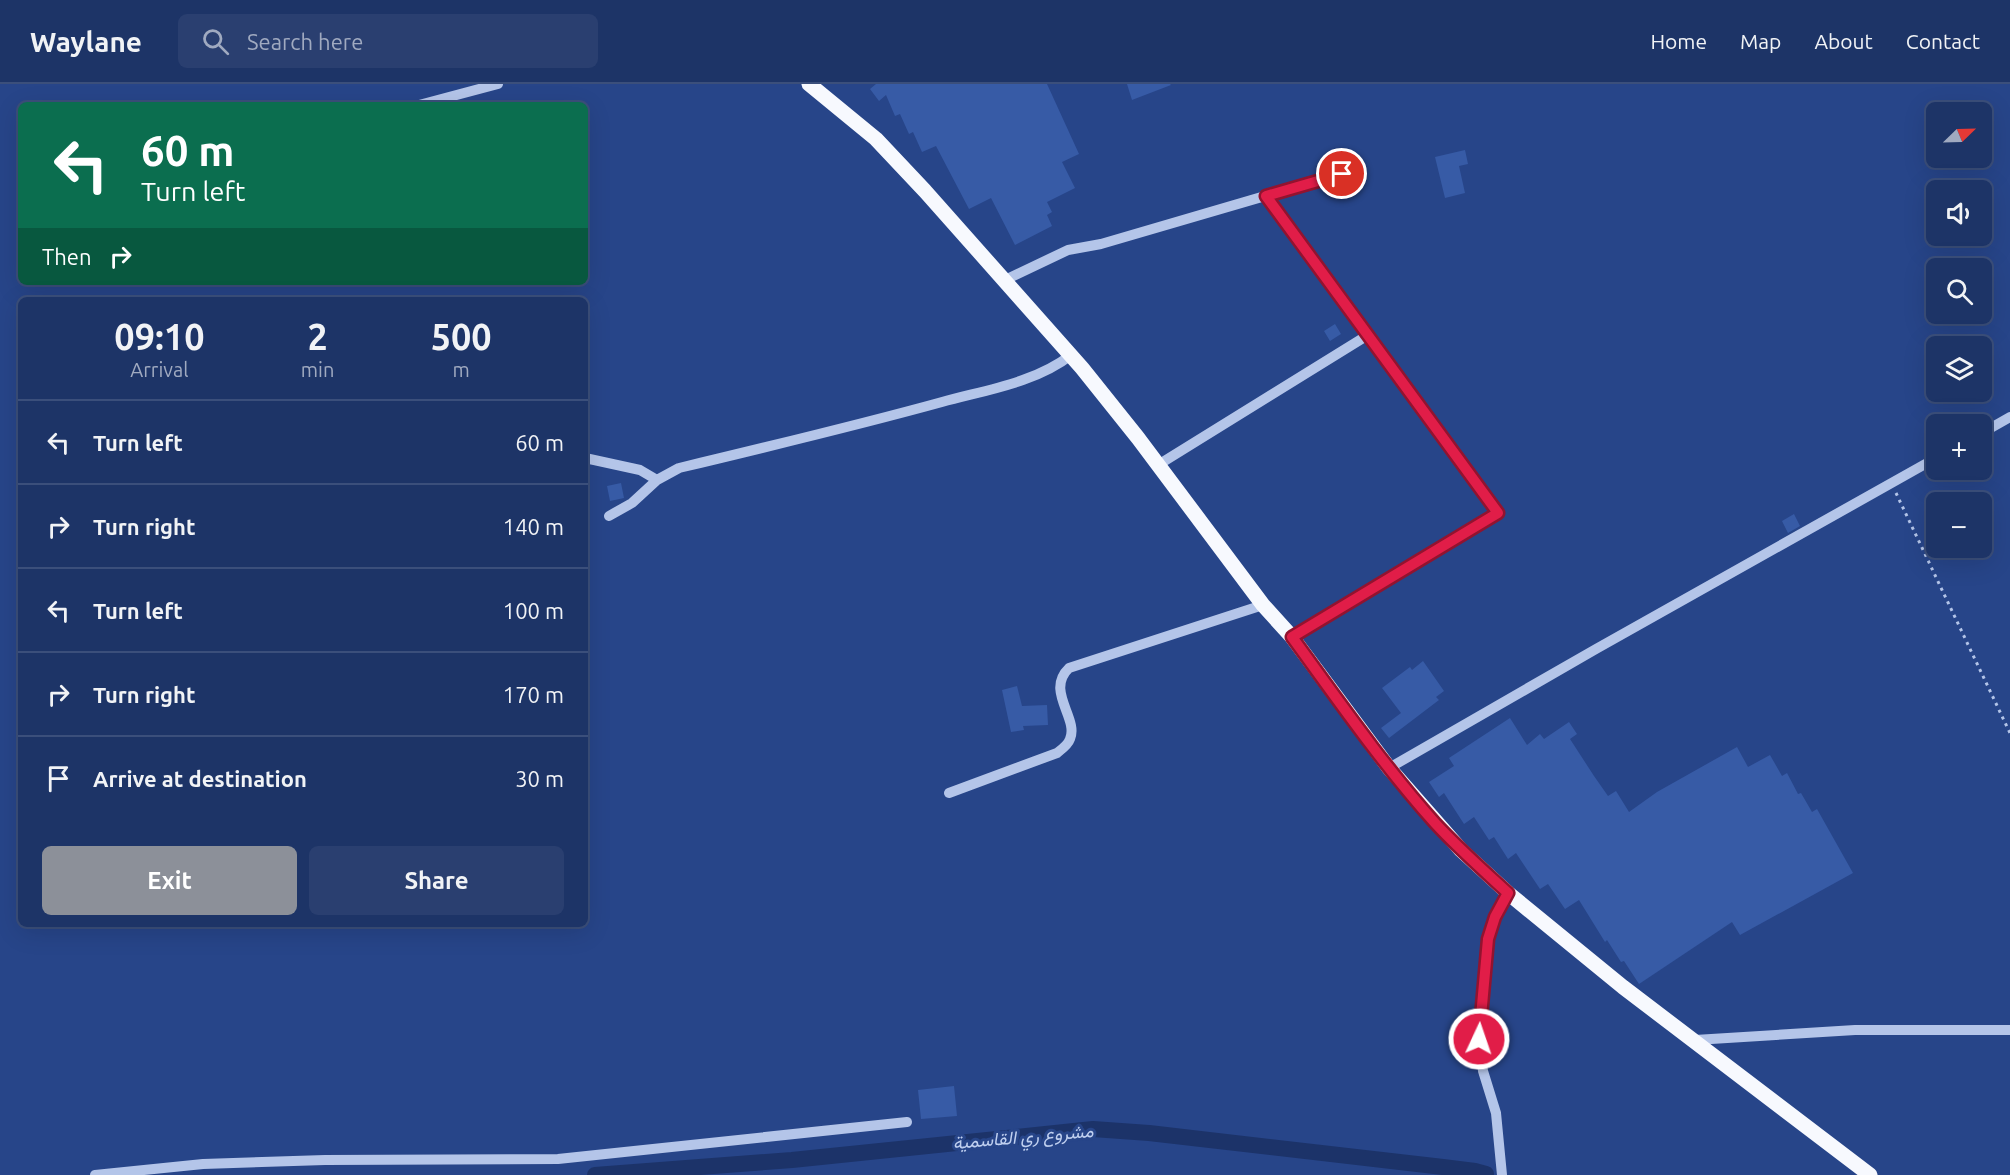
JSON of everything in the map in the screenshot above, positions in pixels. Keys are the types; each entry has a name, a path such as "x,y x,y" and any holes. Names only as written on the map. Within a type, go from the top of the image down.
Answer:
{"main road":[{"path":"809,84 876,139 925,190 1071,355 1158,465 1263,605 1292,637 1389,768 1461,850 1508,893 1623,987 1870,1175"}],"street":[{"path":"430,102 498,84"},
{"path":"1005,280 1068,250 1101,244 1361,168"},
{"path":"1266,196 1498,513 1292,637"},
{"path":"1158,465 1368,335"},
{"path":"609,516 632,503 657,480 679,468 895,415 1016,382 1054,368 1071,355"},
{"path":"1992,427 2010,417"},
{"path":"588,459 640,470 657,480"},
{"path":"1389,768 1926,464"},
{"path":"949,794 1057,753 1070,742 1072,734 1060,684 1069,668 1263,605"},
{"path":"1502,1175 1496,1113 1483,1071 1479,1039 1488,939 1495,917 1508,893"},
{"path":"1695,1040 1855,1030 2010,1030"},
{"path":"95,1175 203,1164 558,1159 907,1122"}],"path":[{"path":"1891,483 2010,733"}],"building":[{"path":"876,84 1047,84 1079,154 1062,162 1075,188 1047,202 1052,212 1047,215 1052,226 1015,245 991,198 969,209 936,146 922,152 913,132 909,134 900,114 895,116 886,95 879,101 870,89"},
{"path":"1127,84 1170,84 1171,85 1132,100"},
{"path":"1465,150 1468,164 1459,166 1465,193 1445,198 1435,157"},
{"path":"1335,324 1341,334 1330,341 1324,331"},
{"path":"621,483 624,498 610,501 607,486"},
{"path":"1794,514 1800,526 1788,533 1782,521"},
{"path":"1423,661 1444,691 1436,697 1439,700 1389,738 1381,728 1401,713 1382,688 1410,667 1412,670"},
{"path":"1017,686 1022,706 1047,705 1048,725 1023,726 1024,730 1011,732 1002,690"},
{"path":"1510,718 1527,745 1540,734 1544,739 1569,722 1577,734 1570,739 1594,776 1608,796 1616,791 1629,812 1657,792 1737,747 1748,767 1770,755 1782,776 1787,773 1798,794 1801,793 1812,812 1817,809 1853,873 1740,935 1732,922 1639,984 1607,940 1605,942 1579,900 1565,909 1548,884 1540,889 1516,853 1508,859 1494,837 1489,840 1474,817 1464,824 1444,793 1439,797 1429,782 1454,766 1449,758"},
{"path":"954,1086 957,1116 921,1119 918,1090"}],"waterway":[{"name":"مشروع ري القاسمية","path":"595,1175 792,1160 1093,1129 1149,1133 1486,1174"}],"route":[{"path":"1342,174 1266,196 1498,513 1292,637 1389,768 1461,850 1508,893 1495,917 1488,939 1479,1039"}]}
